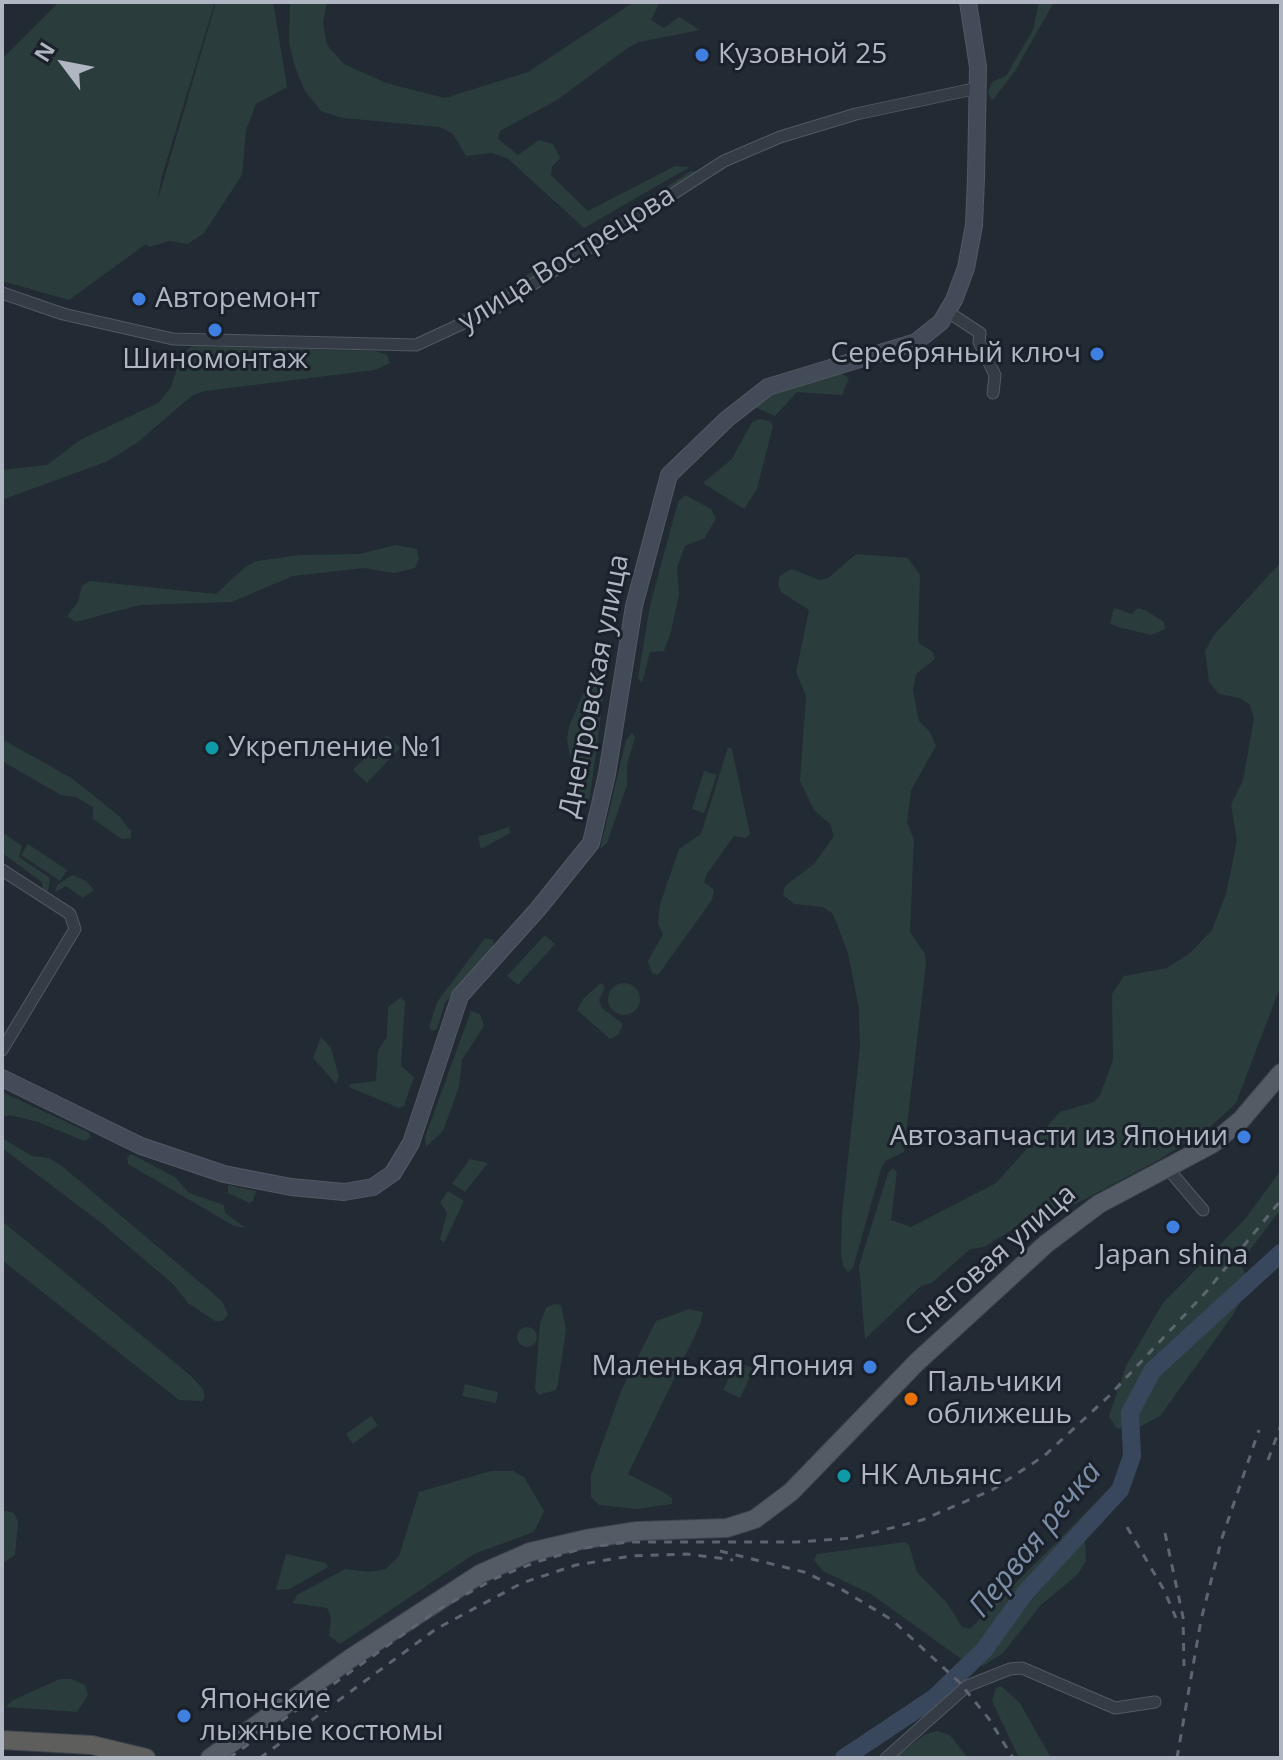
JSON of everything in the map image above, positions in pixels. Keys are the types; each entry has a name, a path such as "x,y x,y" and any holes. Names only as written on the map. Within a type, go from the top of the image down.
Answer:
{"highway":[{"path":"4,1739 92,1745 146,1758"}],"main road":[{"name":"Днепровская улица","path":"2,1078 141,1146 202,1168 327,1192 364,1190 393,1173 411,1143 460,996 538,909 591,843 607,774 634,606 669,475 727,419 768,387 899,350 930,332 948,312 961,285 974,225 978,88 968,2"},
{"name":"Снеговая улица","path":"210,1758 351,1658 480,1574 530,1552 637,1531 727,1528 755,1519 797,1486 917,1362 1068,1226 1128,1187 1169,1170 1212,1144 1241,1120 1281,1073"}],"street":[{"name":"улица Вострецова","path":"2,293 63,314 173,339 416,345 462,327 508,301 724,161 780,137 856,114 978,88"},
{"path":"948,312 980,333 979,342 995,375 993,393"},
{"path":"2,870 70,914 75,924 74,936 2,1050"},
{"path":"1169,1170 1203,1210"},
{"path":"886,1758 967,1686 1022,1668 1115,1708 1155,1702"}],"shaded area":[{"path":"59,2 215,2 161,179 158,199 216,2 273,2 287,87 256,104 246,130 242,175 204,233 188,244 169,241 149,247 146,244 69,300 2,281 2,59"},
{"path":"290,2 327,2 323,23 327,45 344,64 386,83 445,98 528,72 634,2 660,2 651,20 664,28 679,17 700,30 639,42 629,47 557,100 500,131 498,139 518,155 539,140 553,144 560,158 552,167 551,175 588,211 675,166 690,167 584,228 507,158 492,153 466,156 453,134 440,127 343,118 321,111 305,91 295,67 289,42"},
{"path":"1039,2 1054,2 1015,71 992,101 988,92 992,82 1006,76 1033,30"},
{"path":"691,171 697,172 573,256 566,252"},
{"path":"547,263 551,269 453,325 453,319"},
{"path":"192,346 375,351 387,355 390,363 375,370 193,395 138,442 108,461 2,500 2,470 47,465 80,440 158,403 171,387 182,354"},
{"path":"837,371 849,378 842,395 797,392 775,416 753,406 778,390"},
{"path":"760,419 770,421 773,426 757,489 744,509 703,483 732,459 752,422"},
{"path":"685,495 711,509 716,518 705,538 685,546 677,568 679,594 671,632 664,651 650,652 642,683 638,678 650,605 678,502"},
{"path":"396,545 417,549 419,559 415,568 394,573 364,568 293,576 232,602 140,605 76,622 67,616 78,602 82,586 90,581 216,594 245,567 257,561 300,555 359,554"},
{"path":"856,554 908,558 920,575 918,639 920,644 933,652 935,659 916,674 913,690 919,721 930,732 936,746 911,790 907,823 914,839 910,932 925,954 926,963 904,1152 885,1161 881,1169 853,1268 848,1272 843,1266 841,1253 842,1215 860,1047 859,1008 848,953 833,914 823,907 794,904 783,895 785,886 814,864 834,836 830,824 814,810 800,781 806,696 796,672 809,610 781,592 778,584 780,576 791,569 820,580 828,578"},
{"path":"1281,562 1281,985 1236,1103 1208,1129 1157,1161 1053,1216 1015,1228 984,1247 970,1249 933,1282 921,1286 865,1339 859,1266 888,1173 893,1168 897,1172 891,1220 911,1227 996,1183 1060,1112 1094,1102 1100,1095 1113,1060 1112,994 1124,976 1167,968 1190,953 1212,930 1226,894 1237,840 1231,805 1243,780 1254,718 1250,705 1240,698 1219,694 1209,682 1205,651 1214,635"},
{"path":"1114,608 1132,614 1138,608 1145,610 1164,622 1165,629 1151,635 1118,627 1110,623"},
{"path":"611,641 590,796 588,802 580,804 570,796 573,774 567,739 569,726 604,647"},
{"path":"632,733 635,737 627,765 627,785 607,843 600,849 626,740"},
{"path":"387,735 400,748 367,783 353,770"},
{"path":"2,739 73,779 119,816 131,831 131,838 122,839 93,819 93,807 76,797 61,795 7,764 2,760"},
{"path":"728,747 732,749 750,834 746,838 734,836 707,874 704,882 714,890 712,900 658,975 652,973 648,961 663,934 658,924 660,904 679,849 701,834"},
{"path":"704,771 717,775 704,813 692,809"},
{"path":"509,827 510,833 481,849 478,837"},
{"path":"2,832 22,846 19,857 50,878 48,892 43,891 42,882 2,853"},
{"path":"28,844 67,870 60,881 21,855"},
{"path":"72,875 86,881 94,890 83,898 66,886 55,892 57,885"},
{"path":"545,935 555,944 518,985 507,976"},
{"path":"485,938 493,940 493,946 445,1003 437,1029 432,1031 429,1027 437,1002"},
{"path":"601,983 605,987 599,1000 602,1008 623,1024 618,1035 610,1039 577,1010 583,999"},
{"path":"624,983 635,988 640,999 635,1010 624,1015 613,1010 608,999 613,988"},
{"path":"401,997 405,1002 401,1066 414,1077 404,1106 399,1108 349,1087 351,1084 376,1081 378,1050 387,1037 388,1007"},
{"path":"471,1011 480,1014 484,1026 462,1060 459,1087 443,1131 426,1147 425,1137"},
{"path":"321,1037 331,1048 339,1077 336,1084 313,1058"},
{"path":"2,1092 88,1132 91,1137 84,1141 38,1122 9,1115 2,1117"},
{"path":"2,1138 32,1156 49,1158 62,1166 222,1301 228,1315 222,1321 215,1321 188,1303 173,1284 100,1222 2,1148"},
{"path":"131,1154 175,1177 189,1193 224,1205 225,1213 246,1228 234,1226 128,1164 127,1157"},
{"path":"470,1159 488,1163 465,1192 452,1184"},
{"path":"1281,1170 1281,1209 1240,1263 1250,1283 1233,1315 1160,1416 1134,1430 1116,1428 1109,1416 1126,1366 1163,1303 1245,1219"},
{"path":"228,1185 256,1191 253,1201 249,1203 228,1193"},
{"path":"448,1191 464,1201 444,1243 440,1239 447,1213 440,1202"},
{"path":"2,1221 190,1375 203,1389 205,1397 202,1401 179,1400 2,1260"},
{"path":"561,1305 566,1330 558,1383 556,1390 539,1395 535,1389 540,1324 546,1308"},
{"path":"689,1309 703,1312 700,1325 628,1474 672,1498 672,1504 637,1509 599,1505 591,1497 591,1475 621,1391 656,1321"},
{"path":"527,1327 534,1330 537,1337 534,1344 527,1347 520,1344 517,1337 520,1330"},
{"path":"737,1361 754,1369 740,1398 723,1390"},
{"path":"465,1384 498,1392 496,1403 462,1396"},
{"path":"371,1416 378,1425 353,1444 346,1434"},
{"path":"1135,1439 1139,1447 1133,1478 1085,1538 1086,1561 1078,1574 1040,1606 1003,1653 983,1666 964,1661 871,1594 823,1571 814,1560 817,1554 905,1542 909,1545 917,1572 947,1603 962,1627 970,1629 1120,1478 1125,1446"},
{"path":"491,1471 513,1471 524,1477 544,1511 534,1532 474,1554 340,1644 329,1636 331,1617 327,1608 293,1603 297,1595 345,1569 370,1572 386,1569 399,1556 419,1492"},
{"path":"2,1510 14,1513 18,1521 15,1555 3,1563"},
{"path":"286,1554 326,1563 328,1567 290,1589 276,1590"},
{"path":"60,1679 72,1679 85,1685 88,1695 77,1712 6,1707 13,1700"},
{"path":"1001,1686 1020,1703 1051,1758 1019,1758 992,1701 996,1688"},
{"path":"937,1731 950,1735 968,1758 895,1758 924,1735"}],"waterway":[{"name":"Первая речка","path":"844,1758 934,1698 984,1650 1025,1593 1120,1490 1132,1456 1130,1413 1152,1371 1281,1253"}],"railway":[{"path":"229,1758 439,1609 496,1578 536,1562 584,1548 628,1542 798,1542 853,1538 922,1520 992,1490 1044,1456 1109,1396 1206,1292 1281,1200"},
{"path":"1268,1460 1281,1425"},
{"path":"1177,1758 1201,1620 1222,1538 1259,1430"},
{"path":"1127,1527 1164,1590 1176,1618"},
{"path":"1165,1533 1183,1617 1184,1666"},
{"path":"720,1551 804,1572 841,1589 892,1620 959,1682 989,1719 1013,1758"},
{"path":"260,1758 436,1629 522,1583 576,1565 631,1556 687,1554 733,1560"}],"place":[{"name":"Кузовной 25","path":"702,55"},
{"name":"Авторемонт","path":"139,299"},
{"name":"Шиномонтаж","path":"215,330"},
{"name":"Серебряный ключ","path":"1097,354"},
{"name":"Укрепление №1","path":"212,748"},
{"name":"Автозапчасти из Японии","path":"1244,1137"},
{"name":"Japan shina","path":"1173,1227"},
{"name":"Маленькая Япония","path":"870,1367"},
{"name":"Пальчики оближешь","path":"911,1399"},
{"name":"НК Альянс","path":"844,1476"},
{"name":"Японские лыжные костюмы","path":"184,1716"}]}
